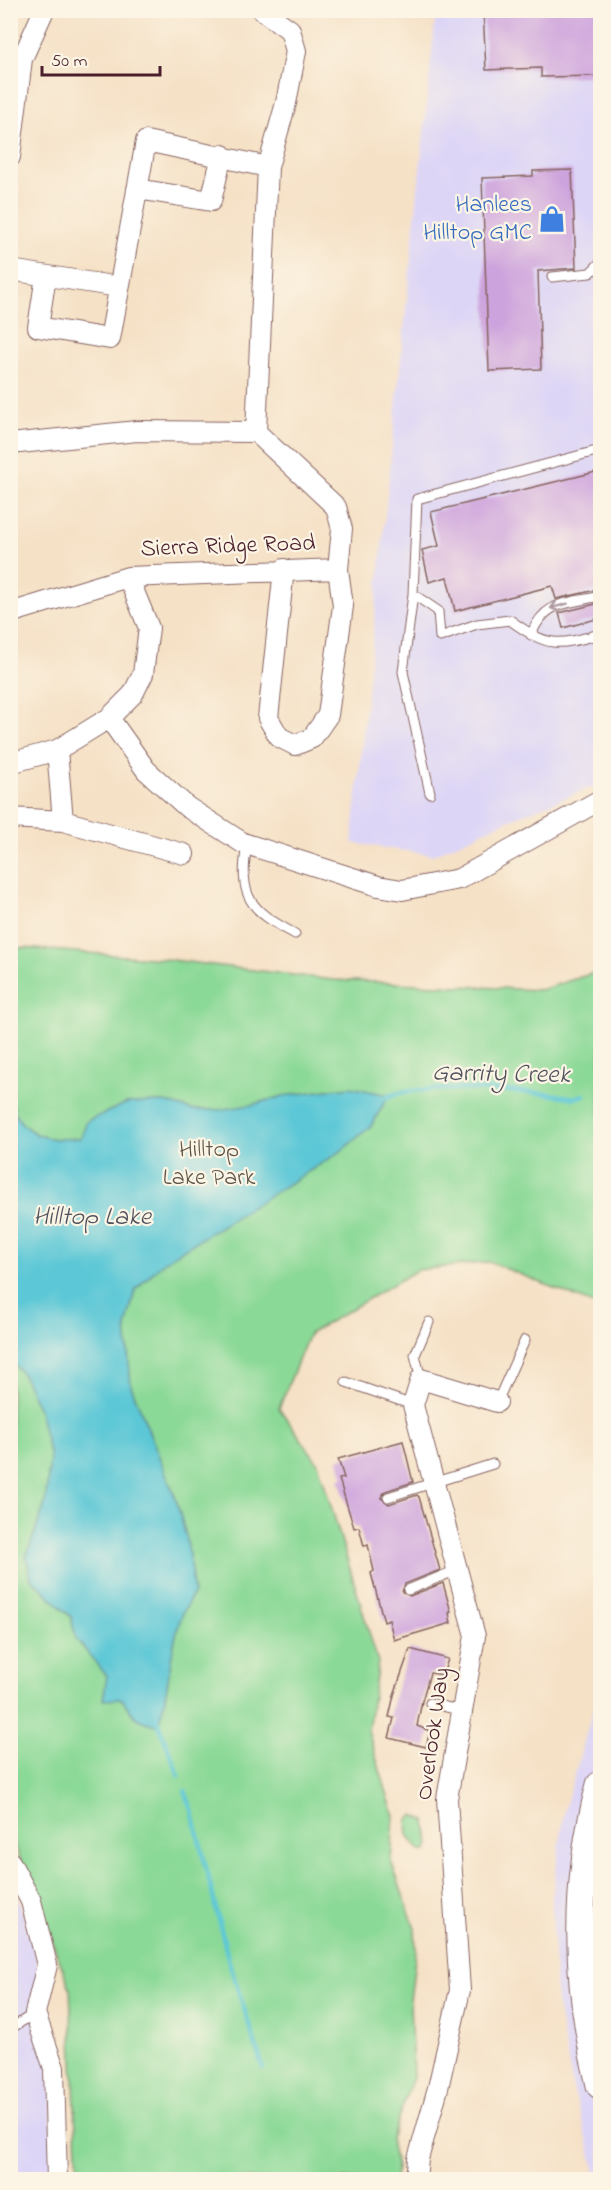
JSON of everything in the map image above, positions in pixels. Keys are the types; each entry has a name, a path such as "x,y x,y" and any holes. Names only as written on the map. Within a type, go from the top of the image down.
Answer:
{"street":[{"path":"10,157 16,56 44,10"},
{"path":"10,444 137,431 256,432 268,166 286,103 296,51 290,30 262,10"},
{"path":"46,276 38,327 110,339 146,141 268,166"},
{"path":"137,189 211,201 222,155"},
{"path":"10,270 118,287"},
{"name":"Sierra Ridge Road","path":"10,613 128,577 284,569 338,569 342,529 336,507 256,432"},
{"path":"284,569 268,718 279,737 295,745 312,738 328,715 343,606 338,569"},
{"name":"Sierra Ridge Road","path":"10,763 57,750 109,718 133,694 143,674 148,650 149,628 128,577"},
{"path":"109,718 146,770 187,807 248,844 378,886 402,890 459,879 600,800"},
{"path":"57,750 63,821"},
{"path":"10,818 63,821 184,854"},
{"path":"413,1405 421,1379 497,1402"},
{"name":"Overlook Way","path":"413,1405 459,1569 475,1636 447,1799 460,1990 438,2088 418,2159 416,2180"},
{"path":"600,1785 583,1873 579,1934 585,2012 600,2085"},
{"path":"10,1862 31,1901 47,1965 35,2013 54,2068 57,2180"}],"lane":[{"path":"552,277 590,273 600,263"},
{"path":"430,793 403,672 414,594 417,499 600,450"},
{"path":"414,594 438,610 440,637 477,624 510,620 531,635 560,645 600,634"},
{"path":"531,635 538,618 549,609 600,596"},
{"path":"248,844 244,882 256,910 295,934"},
{"path":"421,1379 415,1355 429,1322"},
{"path":"497,1402 525,1340"},
{"path":"346,1382 413,1405"},
{"path":"388,1497 493,1464"},
{"path":"408,1590 459,1569"},
{"path":"430,1703 462,1711"},
{"path":"10,2029 35,2013"}],"shaded area":[{"path":"382,11 600,11 600,784 506,821 433,855 352,843 435,21"},
{"path":"600,1686 600,2179 598,2179 574,2093 556,1999 552,1899 564,1812"},
{"path":"10,1870 52,2013 51,2179 11,2179"}],"green space":[{"name":"Hilltop Lake Park","path":"11,947 164,959 333,980 540,990 600,971 600,1307 490,1262 417,1270 309,1334 279,1408 318,1463 378,1662 368,1731 394,1816 391,1861 415,1929 416,1950 410,2001 413,2077 391,2139 396,2168 395,2179 78,2179 70,1988 11,1835"},
{"path":"414,1815 426,1821 429,1844 427,1851 420,1851 408,1835 407,1821"}],"water":[{"name":"Hilltop Lake","path":"350,1087 389,1095 371,1126 340,1152 165,1261 135,1290 126,1327 131,1386 176,1499 187,1540 194,1593 179,1624 158,1725 145,1722 133,1714 122,1699 103,1700 107,1676 76,1639 71,1617 31,1578 26,1557 45,1504 50,1457 39,1410 23,1375 11,1360 11,1100 17,1117 31,1131 54,1139 71,1139 81,1138 87,1121 127,1103 165,1102 192,1110 218,1110 251,1105 283,1096"}],"building":[{"path":"483,10 600,10 600,76 541,77 541,68 486,70"},
{"path":"572,170 576,268 538,271 541,369 489,371 482,178 533,176 533,171"},
{"path":"600,471 600,589 556,599 552,586 455,611 447,577 429,582 422,550 439,546 431,512"},
{"path":"600,603 600,618 563,628 559,613"},
{"path":"403,1441 413,1482 385,1491 381,1498 389,1504 417,1495 419,1497 440,1570 405,1584 402,1592 410,1596 443,1583 451,1612 449,1613 451,1623 394,1640 389,1620 384,1622 371,1573 374,1571 368,1545 364,1546 359,1527 354,1528 339,1479 344,1478 338,1459"},
{"path":"410,1649 448,1659 443,1675 430,1673 422,1701 417,1726 430,1731 426,1747 389,1738 394,1718 389,1717 394,1695"}],"waterway":[{"name":"Garrity Creek","path":"385,1098 399,1093 448,1089 506,1091 574,1098 584,1095"},
{"path":"157,1720 179,1776"},
{"path":"185,1791 192,1810 229,1962 263,2068"}],"place":[{"name":"Hanlees Hilltop GMC","path":"552,219"}]}
